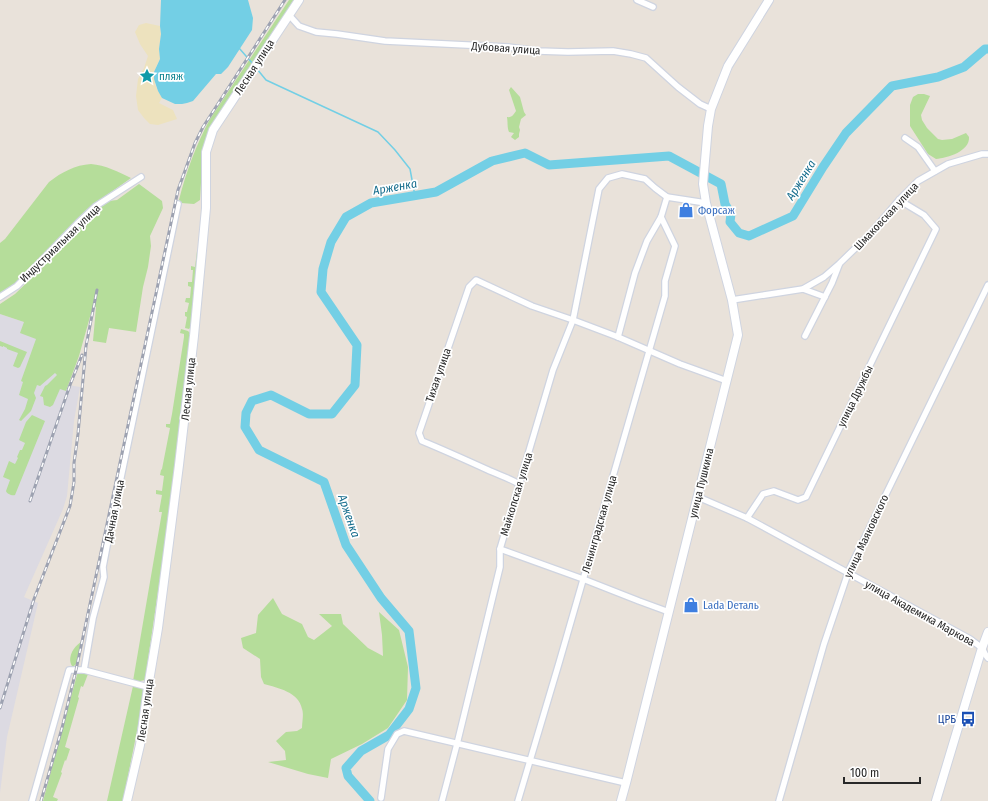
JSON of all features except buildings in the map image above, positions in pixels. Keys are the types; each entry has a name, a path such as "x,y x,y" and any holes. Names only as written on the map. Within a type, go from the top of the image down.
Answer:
{"street":[{"name":"Лесная улица","path":"127,801 140,746 180,465 206,208 206,152 213,130 299,0"},
{"path":"637,0 653,7"},
{"name":"улица Пушкина","path":"620,801 626,783 738,335 732,300 706,203 703,184 711,109 728,66 769,0"},
{"name":"Дубовая улица","path":"289,15 299,26 316,32 385,41 508,47 538,51 613,51 631,54 646,58 700,104 711,109"},
{"path":"905,138 918,147 935,171"},
{"name":"Шмаковская улица","path":"732,300 803,290 824,277 839,264 870,234 899,200 918,181 948,164 982,154 988,154"},
{"name":"Майкопская улица","path":"442,801 500,566 500,549 553,370 573,320 599,189 608,178 622,174 645,179 667,197"},
{"name":"Индустриальная улица","path":"0,297 17,286 96,206 141,177"},
{"path":"618,336 634,273 647,241 661,217 667,197 706,203"},
{"name":"улица Дружбы","path":"747,518 763,494 774,491 798,500 806,497 936,229 924,215 899,200"},
{"name":"Дачная улица","path":"84,670 93,618 104,577 103,567 110,530 178,204"},
{"name":"Ленинградская улица","path":"518,801 665,296 665,281 675,246 661,217"},
{"name":"Шмаковская улица","path":"805,336 832,283 839,264"},
{"name":"Тихая улица","path":"519,484 444,449 422,441 419,433 458,316 469,287 476,280 532,306 573,320"},
{"name":"улица Маяковского","path":"779,801 824,644 848,572 988,285"},
{"path":"803,290 825,297"},
{"path":"573,320 618,336 680,364 727,381"},
{"name":"улица Академика Маркова","path":"698,497 747,518 970,639 982,648 988,658"},
{"path":"500,549 669,612"},
{"path":"936,801 988,632"},
{"path":"32,801 69,670 84,670 148,687"},
{"path":"381,798 388,749 397,734 404,731 626,783"}],"shaded area":[{"path":"0,314 24,322 68,385 80,387 74,421 67,496 63,509 24,597 38,603 7,737 0,793"}],"green space":[{"path":"289,0 295,0 223,109 202,165 200,200 194,204 181,203 179,200 188,169 210,119"},
{"path":"511,87 520,97 526,115 521,119 519,137 515,140 511,137 514,133 509,132 507,117 512,116 516,111 509,90"},
{"path":"918,94 930,96 921,115 927,128 938,139 942,140 952,139 966,133 969,137 968,142 962,150 952,155 936,159 928,154 910,126 910,105 913,97"},
{"path":"91,164 107,167 131,178 88,209 18,281 0,294 0,243 5,239 49,182 69,170"},
{"path":"139,184 162,201 163,208 150,236 151,246 148,267 143,287 136,332 109,328 106,343 93,341 96,307 93,306 79,356 66,391 60,389 53,405 50,407 44,405 43,397 40,396 45,386 57,375 55,373 40,386 37,385 34,393 36,398 31,411 21,421 19,420 28,399 19,395 23,382 21,381 36,339 20,333 24,322 0,314 0,304 15,294 44,266 65,241 98,208 109,201 117,200"},
{"path":"197,251 199,253 191,327 189,329 185,328 187,317 185,316 185,312 187,312 189,303 185,302 186,298 190,298 191,287 188,286 188,282 192,282 193,270 191,270 191,266 195,267"},
{"path":"181,329 190,333 169,517 145,680 133,681 162,512 159,512 162,495 156,494 156,490 162,491 164,476 160,475 170,428 166,427 166,424 170,424 184,337 184,334 180,333"},
{"path":"0,341 27,352 20,367 18,368 13,366 18,353 0,346"},
{"path":"32,415 45,421 15,495 11,495 6,491 10,480 3,477 9,461 15,464 20,450 22,450 25,443 19,440 26,422"},
{"path":"273,598 282,614 302,624 308,637 314,640 332,626 319,614 341,614 343,624 368,648 383,656 379,612 399,630 408,667 407,700 388,728 362,744 331,759 328,778 308,774 268,762 286,760 285,751 276,741 286,732 297,731 302,728 303,716 303,711 297,698 281,689 264,684 261,677 260,659 243,648 241,638 256,633 258,615"},
{"path":"81,642 76,664 72,666 70,660 72,653"},
{"path":"78,671 144,688 123,801 107,801 133,686 88,674 83,687 81,686 65,747 70,749 53,797 58,799 57,801 43,801"}],"sand":[{"name":"пляж","path":"146,23 160,26 160,59 156,67 155,84 162,98 159,103 173,110 177,119 158,125 150,124 144,118 138,110 136,96 138,79 148,56 140,44 135,32 139,25"}],"water":[{"path":"161,0 248,0 253,18 252,30 228,67 221,74 216,74 193,101 187,103 175,104 162,98 154,79 154,72 160,59"}],"waterway":[{"path":"239,48 253,64"},
{"name":"Арженка","path":"370,801 348,776 346,768 361,751 389,735 409,709 416,688 409,631 381,598 346,545 324,482 259,450 245,427 246,413 252,401 271,395 309,414 332,414 355,385 357,345 321,292 323,269 331,242 346,217 371,203 436,192 492,161 525,153 549,165 669,156 721,184 725,204 731,214 730,222 739,233 749,236 793,216 846,133 892,86 938,77 964,67 985,49 988,49"},
{"path":"257,69 266,80 378,132 410,169 415,196"}],"railway":[{"path":"41,801 62,728 76,670 178,190 195,143 203,127 285,0"},
{"path":"0,708 34,599 70,506 74,482 74,463 86,346 97,290"},
{"path":"30,501 70,385 82,355"}],"place":[{"name":"пляж","path":"147,76"},
{"name":"Форсаж","path":"686,210"},
{"name":"Lada Dеталь","path":"691,605"},
{"name":"ЦРБ","path":"968,719"}]}
